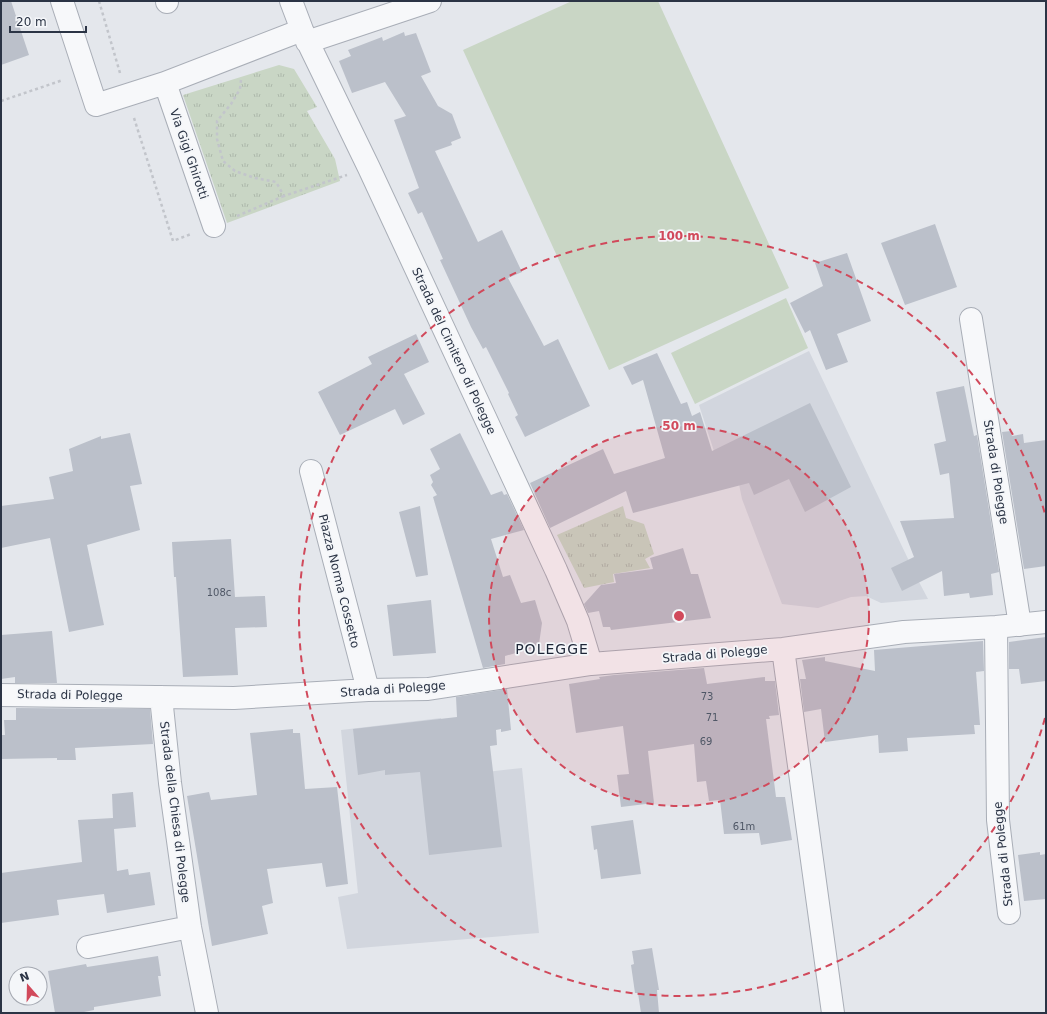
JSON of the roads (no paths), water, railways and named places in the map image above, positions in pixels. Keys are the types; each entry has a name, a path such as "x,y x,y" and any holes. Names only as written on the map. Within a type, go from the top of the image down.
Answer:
{"street":[{"path":"62,1 96,105 165,83 235,56 430,1"},
{"name":"Strada del Cimitero di Polegge","path":"291,1 305,36 369,168 556,570 578,621 591,664"},
{"name":"Via Gigi Ghirotti","path":"165,83 214,226"},
{"name":"Strada di Polegge","path":"971,319 1020,625"},
{"name":"Piazza Norma Cossetto","path":"311,471 368,690"},
{"name":"Strada di Polegge","path":"1,695 253,698 368,690 428,689 591,664 783,649 904,632 996,627 1046,622"},
{"name":"Strada di Polegge","path":"996,627 998,820 1009,913"},
{"name":"Strada di Polegge","path":"783,649 833,1013"},
{"name":"Strada della Chiesa di Polegge","path":"161,697 170,783 190,927 207,1013"},
{"path":"88,947 190,927"}],"district":[{"name":"POLEGGE","path":"552,649"}]}
